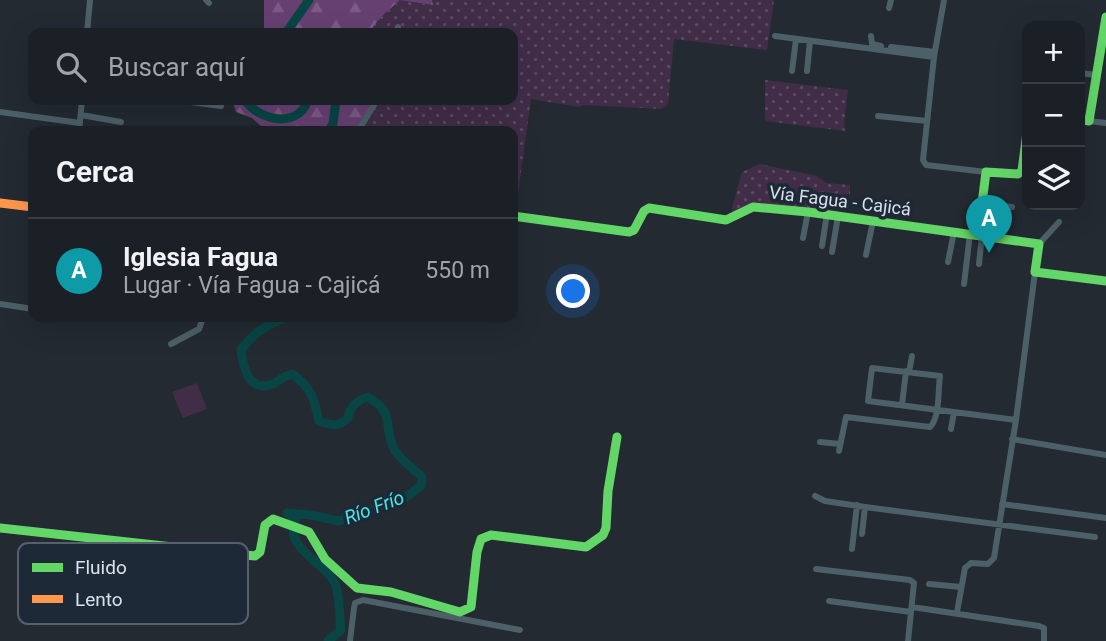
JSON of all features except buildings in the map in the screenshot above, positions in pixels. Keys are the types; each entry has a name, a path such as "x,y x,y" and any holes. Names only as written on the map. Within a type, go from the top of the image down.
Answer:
{"street":[{"path":"87,28 90,0"},
{"path":"944,0 934,55 923,160 926,165 986,173 1018,174 1021,171 1025,147"},
{"path":"1085,117 1100,74 1106,18"},
{"path":"775,36 934,55"},
{"path":"871,36 874,45 934,55"},
{"path":"792,71 796,39"},
{"path":"807,71 810,41"},
{"path":"79,126 81,105"},
{"path":"213,105 221,106"},
{"path":"361,126 374,105"},
{"path":"0,112 121,122"},
{"path":"878,116 927,121"},
{"path":"1085,120 1106,123"},
{"path":"964,284 977,235 986,173"},
{"path":"983,202 1012,207"},
{"path":"0,203 28,206"},
{"name":"Vía Fagua - Cajicá","path":"518,217 629,232 634,230 644,211 649,208 726,220 753,207 827,214 1039,244"},
{"path":"803,238 808,212"},
{"path":"822,246 827,214"},
{"path":"832,252 838,216"},
{"path":"866,255 873,220"},
{"path":"957,612 967,564 992,562 1016,420 1039,244 1059,222"},
{"path":"948,262 954,232"},
{"path":"977,235 979,264"},
{"path":"1035,272 1106,281"},
{"path":"0,304 28,308"},
{"path":"171,344 199,329 202,322"},
{"path":"902,405 912,356"},
{"path":"820,442 839,448 846,418 930,427 935,422 936,409 940,376 872,369 868,401 936,409 1016,420"},
{"path":"951,429 954,412"},
{"path":"248,555 255,556 260,552 265,526 268,521 274,519 309,532 325,559 357,588 391,592 460,612 467,611 471,607 473,597 477,552 481,539 491,535 586,547 603,535 617,437"},
{"path":"1012,439 1106,455"},
{"path":"815,496 825,501 865,507 1096,537"},
{"path":"1002,504 1106,518"},
{"path":"852,549 857,505"},
{"path":"862,534 865,507"},
{"path":"0,528 159,543"},
{"path":"816,569 910,580 914,583 908,641"},
{"path":"929,584 961,587"},
{"path":"350,641 355,603 363,600 520,630"},
{"path":"829,600 957,612 1039,626 1044,628 1044,641"}],"shaded area":[{"path":"400,0 432,5 432,0 774,0 767,50 674,39 668,104 662,109 579,107 531,99 518,194 518,126 361,126 374,105 518,105 518,28 372,28"},
{"path":"765,80 848,90 845,131 765,121"},
{"path":"760,164 817,176 826,183 850,185 850,194 837,196 838,216 753,207 734,218 732,208 742,172"},
{"path":"197,383 207,409 183,418 172,392"}],"green space":[{"path":"264,0 400,0 372,28 264,28"},
{"path":"400,0 432,0 433,5"},
{"path":"234,105 374,105 360,126 261,126 252,118 236,112"}],"waterway":[{"name":"Río Frío","path":"289,28 309,0"},
{"name":"Río Frío","path":"249,105 259,113 278,119 296,115 305,105"},
{"name":"Río Frío","path":"332,126 335,105"},
{"name":"Río Frío","path":"274,322 261,330 241,350 243,364 253,382 265,386 292,374 311,394 319,421 331,425 348,418 354,405 367,397 376,402 385,414 394,449 403,461 422,477 421,486 406,497 339,521 287,513 296,519 293,530 300,547 324,569 336,586 341,630 328,641"}],"traffic: fast":[{"path":"1085,120 1089,121 1106,17"},
{"path":"978,235 986,172 1018,174 1022,171 1025,147"},
{"path":"518,217 629,232 634,230 644,211 649,208 726,220 753,207 808,212 1039,244 1035,272 1106,281"},
{"path":"248,555 255,556 260,552 265,525 273,519 309,532 325,559 357,588 391,592 460,612 471,607 481,539 491,535 586,547 603,535 617,437"},
{"path":"0,528 137,543"}],"traffic: slow":[{"path":"0,203 28,206"}],"place":[{"name":"Iglesia Fagua","path":"989,253"}]}
